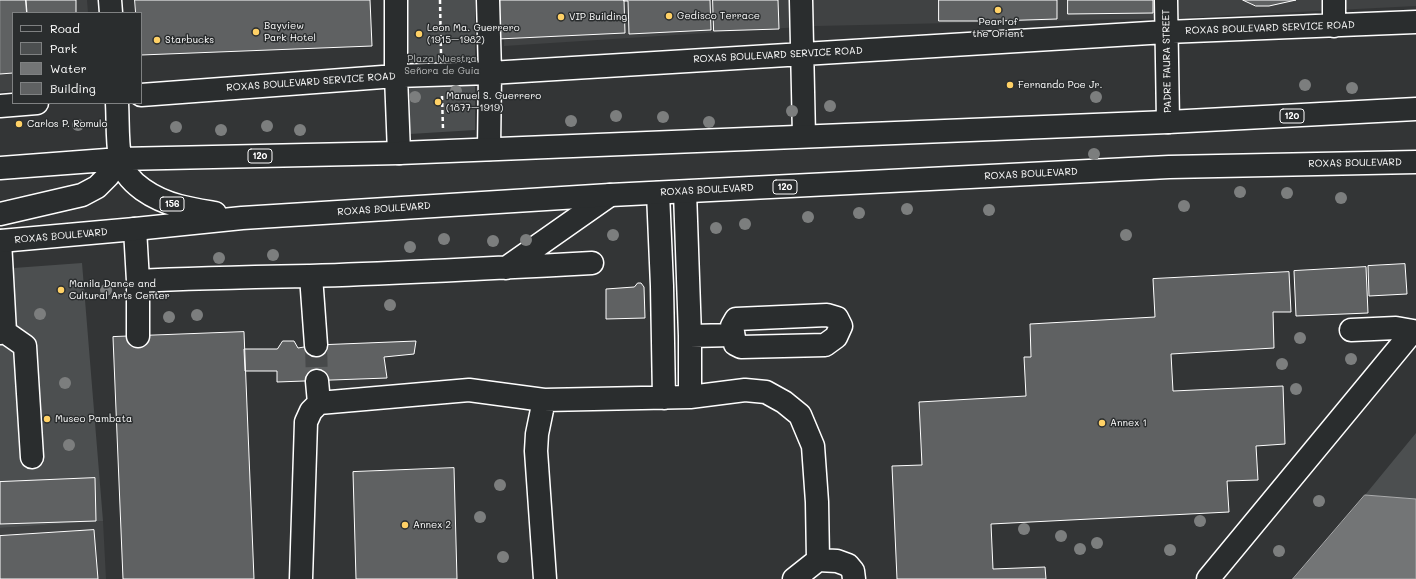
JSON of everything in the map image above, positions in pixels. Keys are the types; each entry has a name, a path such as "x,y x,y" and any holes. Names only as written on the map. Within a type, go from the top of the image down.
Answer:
{"main road":[{"path":"110,0 111,12"},
{"path":"396,0 396,76 399,153"},
{"path":"488,0 490,73 489,149"},
{"path":"801,0 804,136"},
{"name":"PADRE FAURA STREET","path":"1166,0 1168,122"},
{"path":"1334,1 1334,26"},
{"name":"ROXAS BOULEVARD SERVICE ROAD","path":"142,95 396,76 490,73 1166,32 1416,22"},
{"path":"0,106 25,104"},
{"name":"156","path":"117,104 120,159 127,174 140,187 158,198 179,206 242,218"},
{"name":"120","path":"0,168 120,159 399,153 1168,122 1416,109"},
{"path":"0,214 82,195 98,187 120,159"},
{"name":"ROXAS BOULEVARD","path":"0,241 242,218 610,195 1169,168 1416,162"},
{"path":"685,192 690,336 690,397"},
{"path":"658,193 662,286 664,398"},
{"path":"506,268 610,195"},
{"path":"135,229 138,281 138,336"},
{"path":"0,241 2,332 25,346 32,458"},
{"path":"138,281 182,278 311,276 592,263"},
{"path":"311,276 316,345"},
{"path":"1351,330 1396,328 1414,330"},
{"path":"1208,579 1414,330"},
{"path":"690,336 733,335"},
{"path":"317,381 319,403"},
{"path":"300,579 306,422 311,410 319,403 469,390 544,400 690,397 745,390 766,392 784,402 800,415 813,446 817,502 818,560"},
{"path":"544,400 537,434 536,451 545,579"},
{"path":"794,579 818,560 837,560 848,565 853,571 854,579"}],"shaded area":[{"path":"0,0 87,0 88,12 12,12 12,91 0,92"},
{"path":"505,0 1416,0 1416,6 1179,18 816,26 504,46"},
{"path":"103,521 106,579 0,579 0,528"}],"green space":[{"name":"Plaza Nuestra Señora de Guia","path":"408,0 475,0 475,130 410,134"},
{"name":"Museo Pambata","path":"82,263 103,521 0,528 0,269"},
{"path":"1416,433 1416,499 1365,495"}],"water":[{"path":"1365,495 1416,499 1416,579 1293,579"}],"building":[{"path":"0,0 26,0 27,12 12,12 12,73 0,74"},
{"path":"26,0 76,0 76,12 27,12"},
{"name":"Bayview Park Hotel","path":"135,0 370,0 372,46 142,55 142,12 136,12"},
{"name":"VIP Building","path":"497,0 624,0 625,33 498,39"},
{"name":"Gedisco Terrace","path":"624,0 710,0 711,30 629,34 628,1"},
{"path":"713,0 778,0 779,29 714,31"},
{"name":"Pearl of the Orient","path":"939,0 1057,0 1057,19 939,21"},
{"path":"1068,0 1153,0 1153,13 1068,14"},
{"path":"1243,0 1296,0 1269,6 1256,6"},
{"path":"1405,264 1407,294 1369,296 1368,266"},
{"path":"1366,267 1368,313 1296,316 1294,271"},
{"name":"Annex 1","path":"1289,272 1291,312 1273,312 1274,348 1171,354 1173,391 1283,386 1285,444 1256,446 1258,480 1227,481 1229,512 991,524 993,569 1045,567 1046,579 897,579 892,466 922,465 919,402 1026,396 1024,357 1031,357 1030,324 1155,317 1153,279"},
{"path":"638,283 641,283 644,287 645,318 606,319 606,289 634,287"},
{"path":"244,332 254,579 123,579 113,337"},
{"path":"283,341 294,341 298,348 316,345 416,341 414,354 384,357 387,378 277,382 277,371 245,371 244,349 277,349"},
{"name":"Annex 2","path":"454,468 457,579 356,579 353,472"},
{"path":"95,478 96,521 0,524 0,482"},
{"path":"94,530 98,579 0,579 0,536"}],"tunnel":[{"path":"316,345 317,381"}],"place":[{"name":"Pearl of the Orient","path":"998,10"},
{"name":"Gedisco Terrace","path":"669,16"},
{"name":"VIP Building","path":"561,17"},
{"name":"Bayview Park Hotel","path":"256,32"},
{"name":"Leon Ma. Guerrero (1915–1982)","path":"419,34"},
{"name":"Starbucks","path":"157,40"},
{"name":"Fernando Poe Jr.","path":"1010,85"},
{"name":"Manuel S. Guerrero (1877–1919)","path":"438,102"},
{"name":"Carlos P. Romulo","path":"19,124"},
{"name":"Manila Dance and Cultural Arts Center","path":"61,290"},
{"name":"Museo Pambata","path":"47,419"},
{"name":"Annex 1","path":"1102,423"},
{"name":"Annex 2","path":"405,525"}]}
